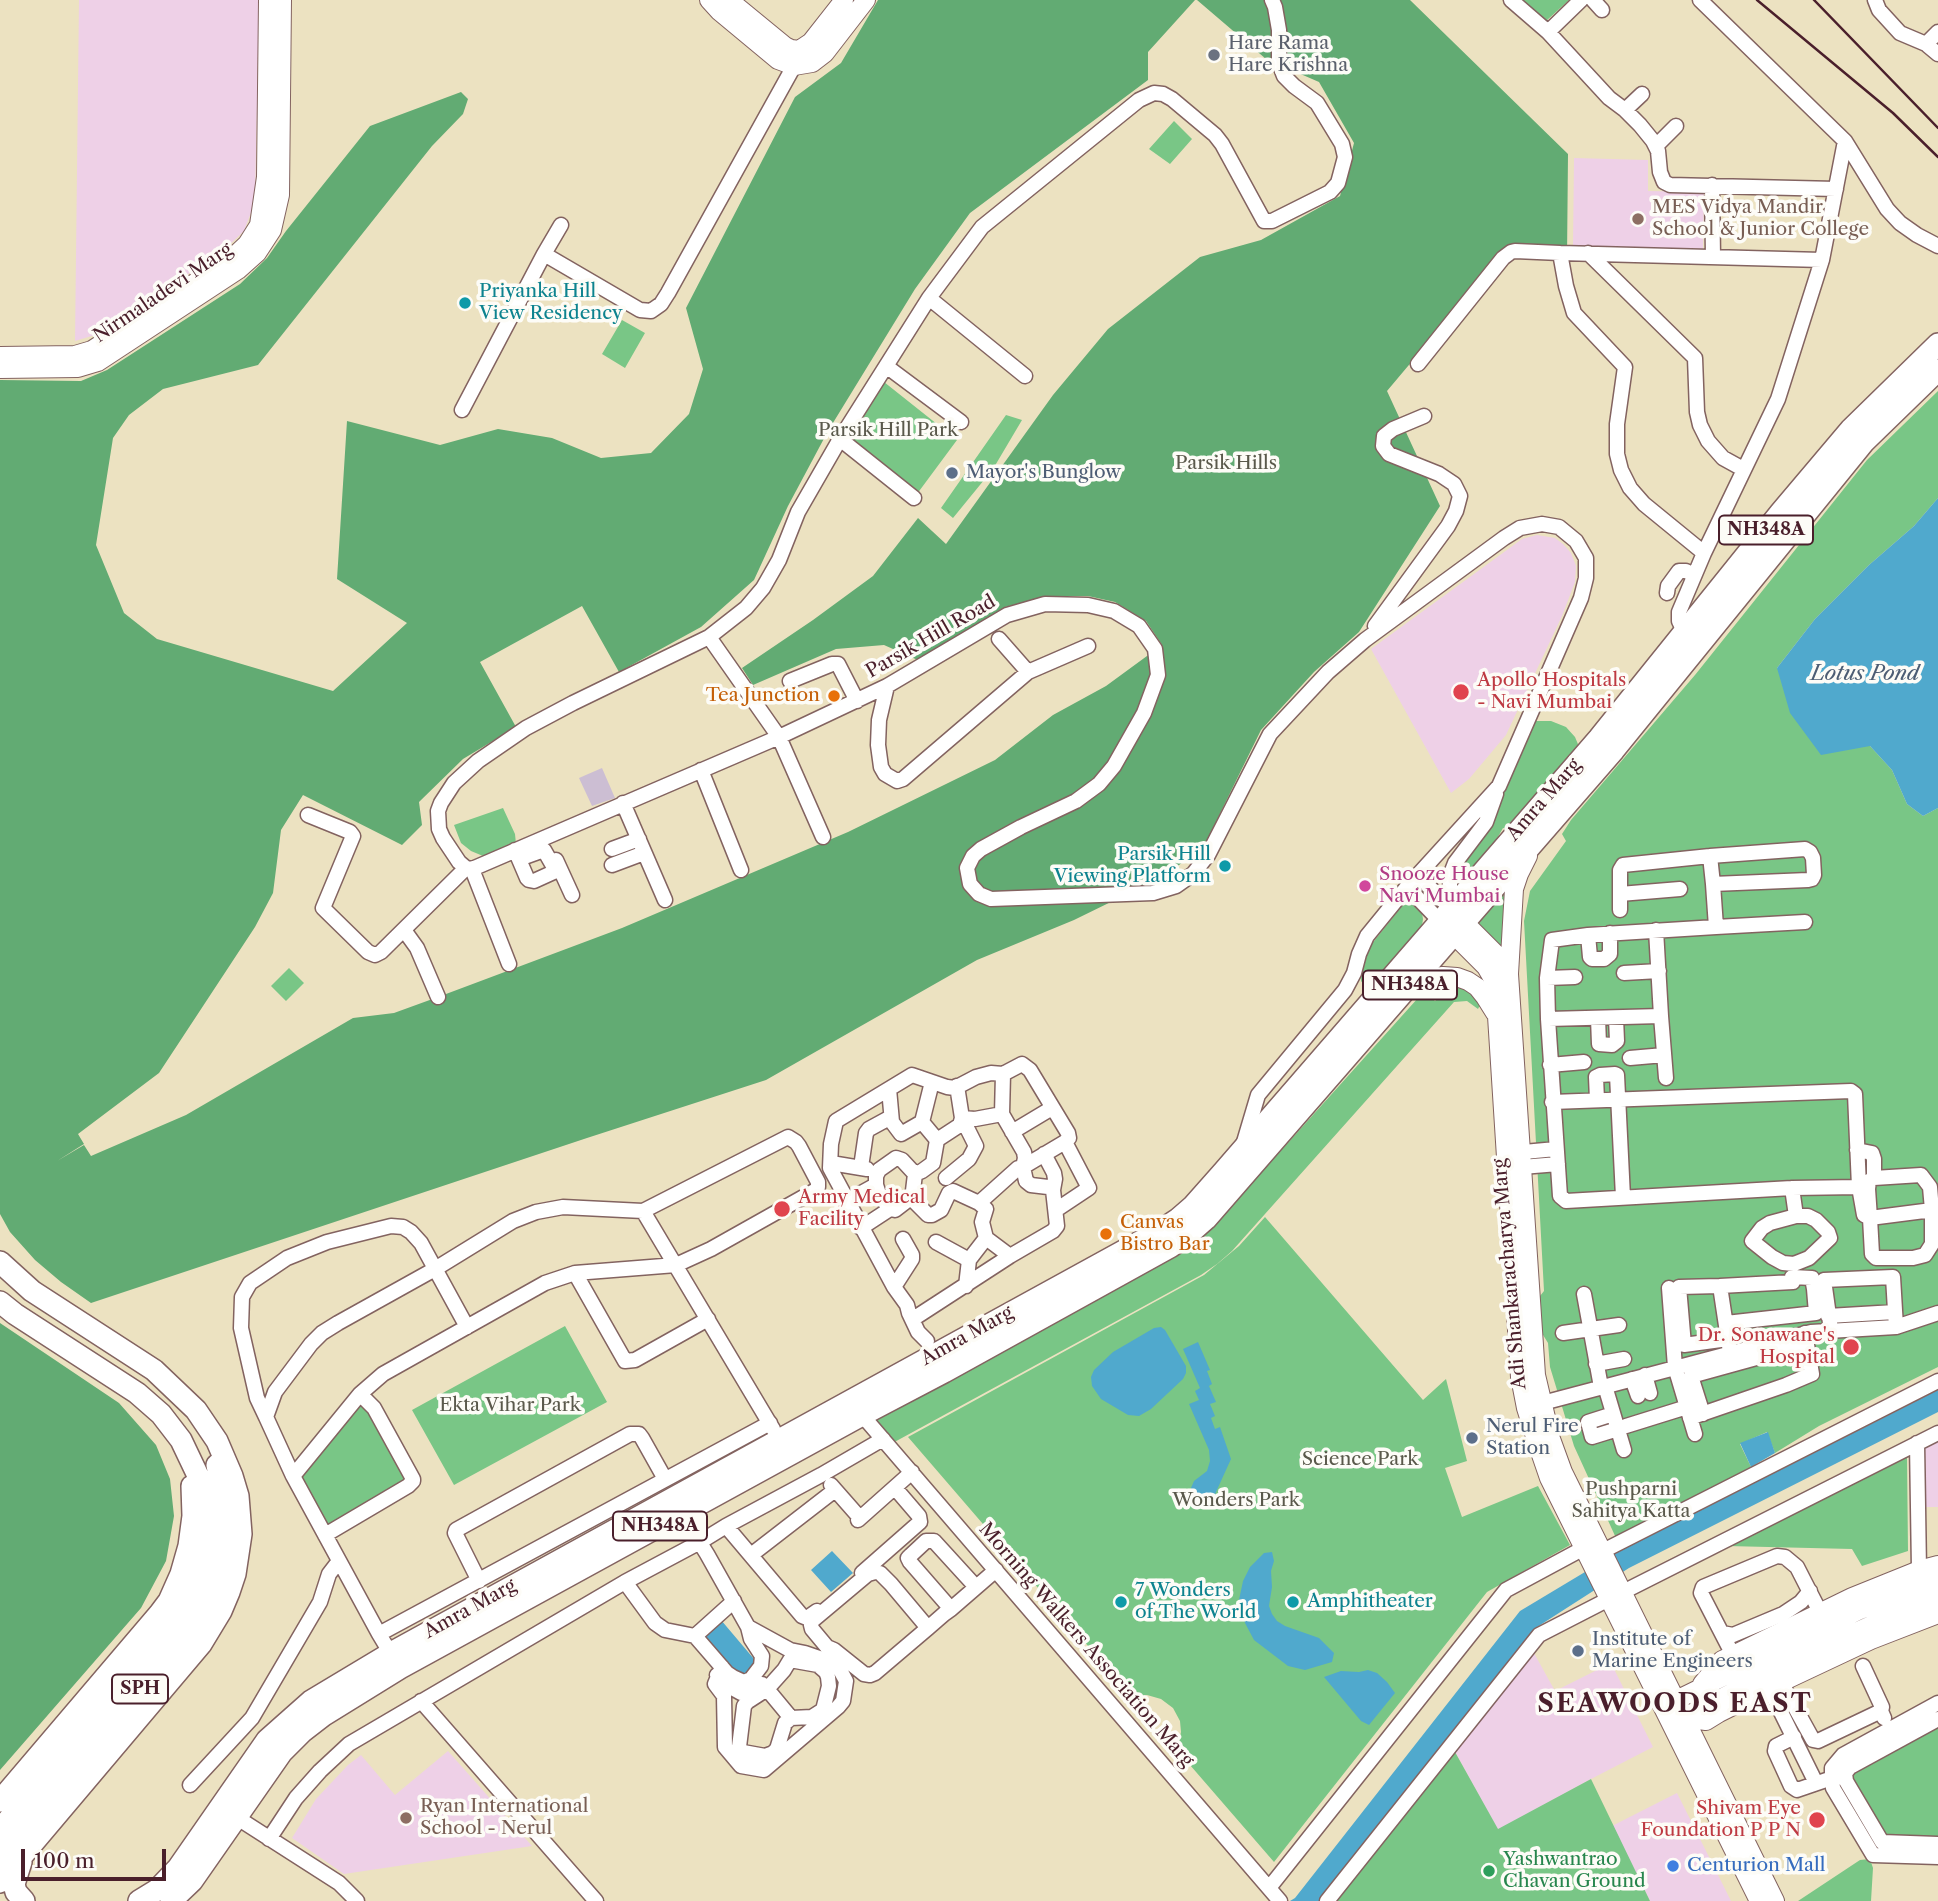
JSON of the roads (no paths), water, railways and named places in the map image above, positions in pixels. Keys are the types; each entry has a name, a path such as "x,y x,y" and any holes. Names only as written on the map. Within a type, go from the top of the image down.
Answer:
{"highway":[{"name":"NH348A","path":"1857,436 1938,344"},
{"name":"NH348A","path":"1692,638 1816,469 1938,370"},
{"name":"Amra Marg","path":"139,1901 157,1890 178,1868 267,1740 311,1701 396,1661 682,1514 780,1439 862,1415 935,1356 1170,1247 1189,1234 1206,1219 1410,985 1452,921 1536,841 1614,750 1692,638"},
{"name":"Amra Marg","path":"171,1901 192,1881 282,1752 302,1732 396,1661 780,1439 935,1356 1178,1219 1193,1206 1452,921 1599,738 1692,638"},
{"name":"SPH","path":"0,1262 32,1291 154,1370 182,1396 202,1426 216,1461 214,1498 203,1565 183,1610 0,1830"},
{"name":"SPH","path":"0,1302 137,1394 161,1414 189,1454 202,1484 214,1498 224,1533 213,1586 197,1619 0,1855"},
{"path":"0,1882 201,1644 229,1592 235,1574 241,1534 238,1496 217,1441 196,1410 182,1396"},
{"path":"0,1801 160,1613 181,1574 189,1546 193,1516 192,1486 184,1456 161,1414"},
{"path":"24,1853 14,1884 16,1892 24,1901"}],"main road":[{"name":"Nirmaladevi Marg","path":"0,369 78,368 103,343 230,260 247,244 259,225 266,177 268,0"},
{"name":"Nirmaladevi Marg","path":"0,356 75,355 99,362 238,270 257,253 272,230 280,195 282,0"},
{"path":"709,0 778,60 794,66 811,62 825,53 866,0"},
{"path":"729,0 785,46 799,50 811,42 844,0"},
{"name":"Adi Shankaracharya Marg","path":"1536,841 1514,887 1509,974 1520,1377 1534,1406 1549,1478 1595,1553 1678,1721 1775,1901"},
{"path":"1452,921 1503,961 1509,974"},
{"name":"Adi Shankaracharya Marg","path":"1452,921 1490,972 1494,986 1516,1158"},
{"path":"1410,985 1443,976 1468,981 1485,996 1497,1016"},
{"path":"1678,1721 1706,1721 1775,1685 1882,1636 1931,1592 1938,1565"},
{"path":"1697,1689 1722,1660 1820,1612 1931,1592"},
{"path":"1669,1703 1836,1621 1931,1592"},
{"path":"1678,1721 1809,1653 1887,1618 1931,1592"},
{"name":"Adi Shankaracharya Marg","path":"1678,1721 1759,1901"}],"street":[{"path":"509,964 469,868 459,862 443,838 438,821 441,803 454,783 478,761 526,728 709,637 746,608 763,587 779,560 798,512 840,439 929,298 982,227 1139,100 1154,93 1172,99 1215,135 1264,221 1272,220 1330,192 1338,183 1345,157 1342,144 1317,103 1284,76 1279,63 1279,30 1272,0"},
{"path":"1511,0 1548,32 1609,98 1640,125 1656,146 1664,182 1670,185 1836,189"},
{"path":"1548,32 1581,0"},
{"path":"1700,0 1845,141 1888,209 1900,223 1938,246"},
{"path":"1874,0 1900,33 1926,44 1938,54"},
{"path":"1926,44 1938,32"},
{"path":"544,254 640,310 651,311 661,304 794,66"},
{"path":"1625,110 1642,94"},
{"path":"1656,146 1676,126"},
{"path":"1692,638 1679,621 1678,612 1778,399 1822,260 1845,141"},
{"path":"1712,185 1713,257"},
{"path":"462,410 561,225"},
{"path":"1418,364 1503,258 1511,252 1822,260"},
{"path":"1560,253 1573,313 1625,367 1617,425 1617,454 1621,470 1630,488 1644,504 1704,553"},
{"path":"1588,253 1695,358 1700,425 1708,441 1723,458 1744,469"},
{"path":"929,298 1025,376"},
{"path":"886,366 961,422"},
{"path":"1365,640 1448,526 1460,496 1454,484 1439,474 1389,454 1383,446 1384,436 1393,429 1424,416"},
{"path":"840,439 914,498"},
{"name":"Parsik Hill Road","path":"469,868 517,854 546,836 779,737 887,687 1007,615 1045,604 1087,605 1114,611 1139,626 1155,649 1158,675 1144,713 1114,766 1099,784 1076,801 981,849 973,856 967,868 970,884 979,894 991,899 1153,893 1176,886 1193,874 1208,855 1270,734 1328,672 1365,640 1504,538 1520,528 1542,524 1559,527 1576,541 1586,558 1586,578 1581,598 1499,786 1407,887 1367,936 1345,990 1258,1095 1247,1136 1239,1153"},
{"path":"1667,593 1668,586 1679,571 1694,575"},
{"path":"709,637 779,737 823,837"},
{"path":"999,639 1028,672"},
{"path":"887,687 879,720 878,746 881,767 885,774 897,781 903,779 1028,672 1088,646"},
{"path":"790,681 838,664 857,701"},
{"path":"701,770 741,870"},
{"path":"1452,921 1450,876 1455,863 1486,822 1499,786"},
{"path":"623,803 665,900"},
{"path":"308,815 350,832 353,836 323,908 375,955 382,952 469,868"},
{"path":"546,836 558,870"},
{"path":"612,849 640,846"},
{"path":"612,865 640,846"},
{"path":"1620,910 1620,870 1623,864 1805,849 1810,852 1814,875 1812,879 1713,884"},
{"path":"558,870 534,881 529,880 517,854 544,850 558,870 572,895"},
{"path":"1710,856 1716,927"},
{"path":"1418,875 1452,921"},
{"path":"1407,887 1452,921"},
{"path":"1620,894 1680,889"},
{"path":"1805,922 1610,933 1552,940 1547,978 1548,1019 1560,1196 1566,1200 1859,1187"},
{"path":"404,930 417,948 438,997"},
{"path":"1656,930 1665,1078"},
{"path":"1588,935 1590,957 1604,959 1610,954 1610,933"},
{"path":"1624,973 1658,971"},
{"path":"1547,978 1575,977"},
{"path":"1548,1019 1661,1016"},
{"path":"1598,1018 1599,1044 1612,1045 1617,1041 1616,1018"},
{"path":"1630,1058 1664,1055"},
{"path":"1550,1065 1584,1062"},
{"path":"935,1356 926,1328 916,1317 916,1308 907,1305 894,1287 831,1168 831,1144 836,1121 912,1075 947,1087 991,1073 1003,1074 1022,1064 1026,1066 1069,1138 1018,1168 979,1203"},
{"path":"1003,1074 1002,1114 1024,1152 1026,1181 1031,1185 1048,1186 1053,1190"},
{"path":"1597,1100 1597,1077 1615,1074 1623,1197"},
{"path":"848,1201 878,1178 896,1158 901,1135 922,1122 932,1082"},
{"path":"912,1199 928,1215 941,1210 950,1185 976,1146 962,1118 957,1086"},
{"path":"889,1089 892,1122 901,1135"},
{"path":"1552,1102 1851,1091 1855,1094 1859,1187 1864,1215 1870,1218 1932,1210"},
{"path":"1012,1132 1052,1108"},
{"path":"852,1111 866,1133"},
{"path":"962,1118 975,1119 1002,1114"},
{"path":"861,1167 866,1133 891,1118"},
{"path":"915,1174 933,1163 937,1140 960,1125 962,1118"},
{"path":"922,1122 937,1140"},
{"path":"266,1417 275,1392 311,1343 322,1333 435,1269 502,1226 536,1212 563,1207 643,1211 788,1137 799,1146 818,1182 816,1190 676,1265 575,1273 545,1283 383,1374 360,1394 293,1476"},
{"path":"1056,1210 1090,1188 1065,1142"},
{"path":"1857,1150 1872,1153 1874,1178"},
{"path":"916,1317 1057,1226 1054,1173 1044,1154"},
{"path":"1516,1158 1557,1157"},
{"path":"896,1158 902,1160 915,1174 912,1199"},
{"path":"831,1163 861,1167 878,1178"},
{"path":"933,1163 950,1185 986,1209 982,1222 986,1238 1010,1256"},
{"path":"1921,1175 1930,1187 1932,1210 1932,1244 1925,1255 1913,1258 1876,1258 1872,1254 1869,1181 1874,1178 1921,1175"},
{"path":"878,1178 879,1194 890,1209"},
{"path":"1792,1188 1796,1216"},
{"path":"861,1228 890,1209 895,1210 912,1199"},
{"path":"379,1634 665,1479 780,1439 643,1211"},
{"path":"1796,1216 1808,1216 1816,1220 1828,1232 1830,1238 1809,1258 1794,1264 1783,1263 1752,1241 1762,1228 1770,1223 1796,1216"},
{"path":"396,1661 293,1476 257,1398 241,1328 242,1297 250,1283 287,1258 327,1242 391,1226 403,1227 421,1243 467,1327"},
{"path":"966,1286 970,1259 986,1238"},
{"path":"894,1287 912,1259 903,1239"},
{"path":"936,1242 970,1259"},
{"path":"575,1273 625,1361 635,1360 708,1319"},
{"path":"1672,1289 1793,1282 1792,1277 1812,1278 1816,1313 1726,1323"},
{"path":"1829,1323 1824,1280 1893,1277 1896,1319"},
{"path":"1720,1286 1729,1345"},
{"path":"1672,1289 1684,1345 1729,1345 1806,1339"},
{"path":"1672,1289 1675,1367 1693,1413"},
{"path":"1584,1294 1596,1364 1613,1414 1622,1428 1624,1450"},
{"path":"1695,1434 1691,1376 1806,1339 1829,1323 1896,1319 1938,1313"},
{"path":"1563,1333 1619,1325"},
{"path":"1613,1414 1588,1422 1592,1437 1693,1413 1786,1385 1812,1374 1806,1339"},
{"path":"1534,1406 1675,1367 1729,1345"},
{"path":"1596,1364 1624,1359"},
{"path":"1638,1377 1644,1395"},
{"path":"1275,1896 1506,1590 1595,1553 1938,1381"},
{"path":"325,1535 413,1481 374,1408 360,1394"},
{"name":"Morning Walkers Association Marg","path":"862,1415 1275,1896"},
{"path":"1327,1901 1539,1635 1615,1592 1938,1433"},
{"path":"479,1581 455,1533 456,1530 630,1434 639,1434 665,1479"},
{"path":"269,1839 296,1798 349,1744 625,1582 883,1439"},
{"path":"1917,1443 1931,1592"},
{"path":"821,1475 859,1519 912,1472"},
{"path":"726,1526 802,1616 807,1618 920,1522 919,1517 895,1488"},
{"path":"751,1555 835,1490"},
{"path":"625,1582 655,1623 665,1630 695,1636 732,1688 741,1693 764,1686 771,1669 770,1656 734,1601 716,1559 700,1542 682,1514"},
{"path":"951,1609 908,1558 926,1541 934,1541 976,1587"},
{"path":"1733,1655 1701,1593 1703,1587 1777,1556 1785,1557 1797,1567 1820,1612"},
{"path":"190,1785 252,1718 320,1602 329,1574 339,1561"},
{"path":"928,1628 886,1579 875,1572 868,1574 812,1621 811,1625 827,1647 864,1675 870,1675 928,1628 951,1609 996,1570"},
{"path":"1722,1633 1733,1634 1783,1614 1801,1602 1810,1591"},
{"path":"695,1636 734,1601"},
{"path":"720,1671 744,1682 757,1674 761,1666 761,1656 751,1639 751,1629"},
{"path":"751,1629 790,1650 831,1661 839,1668 846,1681 843,1701 838,1707 794,1729"},
{"path":"720,1671 715,1684 724,1696 725,1747 741,1766 764,1770 794,1729 823,1710 829,1686 826,1672 818,1665 790,1660 784,1670 744,1706 739,1748 743,1752 765,1756 774,1753 785,1723 794,1729"},
{"path":"1863,1666 1890,1729"},
{"path":"1775,1685 1813,1740 1818,1741 1881,1711"},
{"path":"1775,1685 1794,1737 1816,1783"},
{"path":"764,1686 794,1729"},
{"path":"421,1701 596,1901"},
{"path":"1882,1842 1846,1781 1839,1778 1832,1768 1843,1755 1938,1703"},
{"path":"1873,1855 1833,1788 1850,1767 1938,1719"},
{"path":"1794,1737 1776,1746 1775,1751 1791,1786 1797,1790 1839,1778"},
{"path":"236,1817 339,1883 357,1901"},
{"path":"1882,1842 1938,1844"},
{"path":"1873,1855 1882,1842"},
{"path":"1873,1855 1938,1857"}],"water":[{"name":"Lotus Pond","path":"1938,498 1938,808 1923,816 1907,804 1892,770 1870,746 1821,755 1790,713 1777,668 1815,619 1869,565 1914,526"},
{"path":"1161,1327 1186,1366 1186,1373 1151,1409 1139,1416 1128,1415 1101,1399 1092,1386 1091,1377 1094,1370 1113,1352 1154,1328"},
{"path":"1198,1342 1210,1370 1207,1371 1212,1384 1209,1386 1216,1402 1210,1404 1215,1416 1211,1418 1215,1429 1220,1427 1231,1459 1211,1503 1196,1497 1191,1488 1194,1481 1207,1471 1210,1461 1209,1450 1189,1404 1199,1400 1195,1391 1200,1388 1183,1349"},
{"path":"1938,1390 1938,1412 1629,1568 1534,1629 1319,1901 1290,1901 1520,1611 1620,1551"},
{"path":"1768,1432 1775,1453 1751,1467 1740,1443"},
{"path":"832,1551 853,1573 831,1592 811,1570"},
{"path":"1272,1552 1274,1561 1269,1606 1272,1614 1285,1626 1319,1638 1334,1653 1332,1662 1305,1670 1288,1666 1254,1640 1245,1623 1239,1600 1243,1581 1250,1567 1264,1553"},
{"path":"721,1620 754,1659 755,1668 746,1676 730,1669 702,1636"},
{"path":"1368,1670 1377,1673 1395,1693 1369,1725 1361,1721 1324,1677 1341,1671"}],"railway":[{"path":"1757,0 1893,113 1938,157"},
{"path":"1814,0 1938,128"}],"place":[{"name":"Hare Rama Hare Krishna","path":"1214,55"},
{"name":"MES Vidya Mandir School & Junior College","path":"1638,219"},
{"name":"Priyanka Hill View Residency","path":"465,303"},
{"name":"Mayor's Bunglow","path":"952,473"},
{"name":"Apollo Hospitals - Navi Mumbai","path":"1461,692"},
{"name":"Tea Junction","path":"834,696"},
{"name":"Parsik Hill Viewing Platform","path":"1225,866"},
{"name":"Snooze House Navi Mumbai","path":"1365,886"},
{"name":"Army Medical Facility","path":"782,1209"},
{"name":"Canvas Bistro Bar","path":"1106,1234"},
{"name":"Dr. Sonawane's Hospital","path":"1851,1347"},
{"name":"Nerul Fire Station","path":"1472,1438"},
{"name":"7 Wonders of The World","path":"1121,1602"},
{"name":"Amphitheater","path":"1293,1602"},
{"name":"Institute of Marine Engineers","path":"1578,1651"},
{"name":"Ryan International School - Nerul","path":"406,1818"},
{"name":"Shivam Eye Foundation P P N","path":"1817,1820"},
{"name":"Centurion Mall","path":"1673,1866"},
{"name":"Yashwantrao Chavan Ground","path":"1489,1871"}],"district":[{"name":"SEAWOODS EAST","path":"1675,1704"}],"park label":[{"name":"Parsik Hill Park","path":"888,431"},
{"name":"Parsik Hills","path":"1226,464"},
{"name":"Ekta Vihar Park","path":"510,1406"},
{"name":"Science Park","path":"1360,1460"},
{"name":"Wonders Park","path":"1236,1501"},
{"name":"Pushparni Sahitya Katta","path":"1631,1501"}]}
